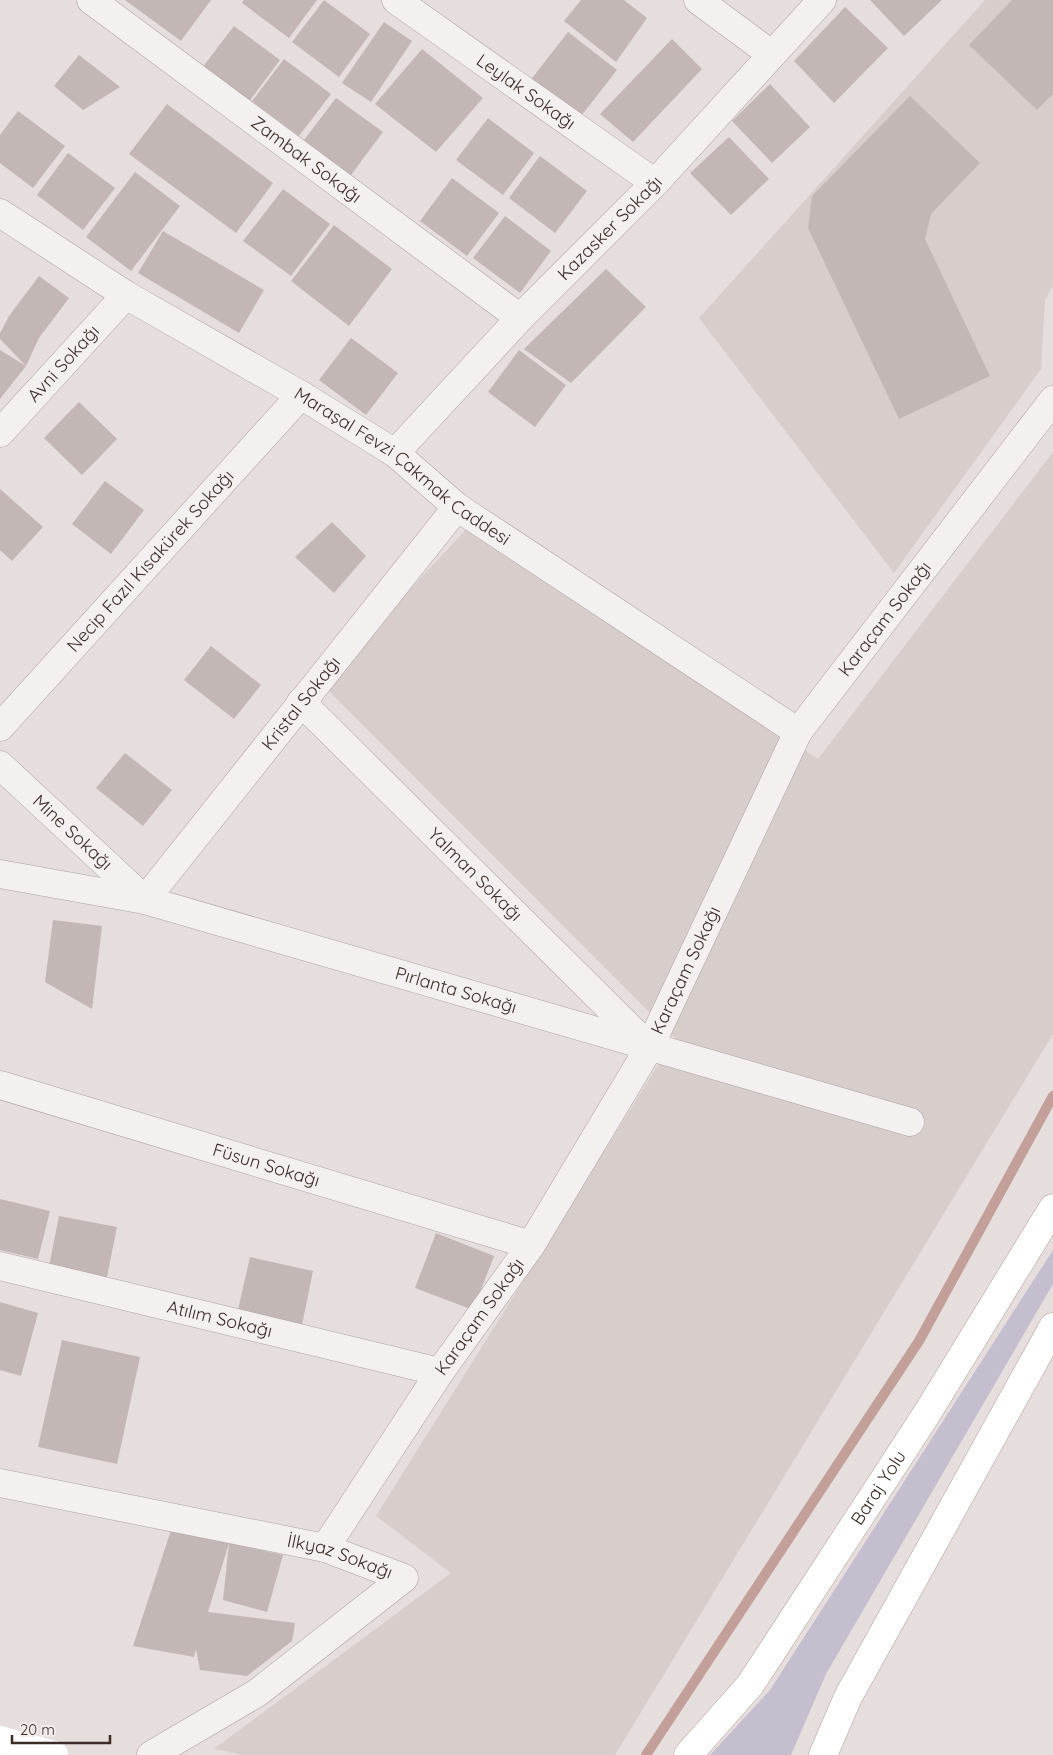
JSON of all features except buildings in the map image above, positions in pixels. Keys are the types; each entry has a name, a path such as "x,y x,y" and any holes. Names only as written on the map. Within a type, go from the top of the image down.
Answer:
{"main road":[{"name":"Baraj Yolu","path":"688,1755 750,1685 926,1415 1053,1208"},
{"path":"823,1755 848,1697 1053,1327"},
{"path":"842,1755 848,1697"},
{"path":"0,1740 54,1755"}],"street":[{"name":"Zambak Sokağı","path":"91,0 520,318"},
{"name":"Leylak Sokağı","path":"396,0 655,183"},
{"path":"698,0 771,54"},
{"name":"Kazasker Sokağı","path":"395,453 520,318 655,183 822,0"},
{"name":"Maraşal Fevzi Çakmak Caddesi","path":"0,213 126,295 301,395 395,453 457,507 798,732"},
{"name":"Avni Sokağı","path":"0,433 126,295"},
{"name":"Necip Fazıl Kısakürek Sokağı","path":"0,727 301,395"},
{"name":"Karaçam Sokağı","path":"325,1548 440,1372 531,1245 649,1048 798,732 1053,400"},
{"name":"Kristal Sokağı","path":"145,900 457,507"},
{"name":"Yalman Sokağı","path":"301,702 649,1048"},
{"name":"Mine Sokağı","path":"0,766 145,900"},
{"name":"Pırlanta Sokağı","path":"0,874 145,900 649,1048 910,1122"},
{"name":"Füsun Sokağı","path":"0,1085 531,1245"},
{"name":"Atılım Sokağı","path":"0,1266 440,1372"},
{"name":"İlkyaz Sokağı","path":"0,1483 325,1548 404,1578 258,1693 151,1755"}],"shaded area":[{"path":"985,0 1053,0 1053,285 1045,300 1041,369 894,573 699,318"},
{"path":"1053,452 1053,1034 615,1755 243,1755 214,1749 451,1573 376,1516 675,1038 322,684 470,525 818,759"},
{"path":"1053,1250 1053,1284 826,1674 791,1755 710,1755 770,1690"}],"waterway":[{"path":"646,1755 919,1341 1053,1096"}]}
